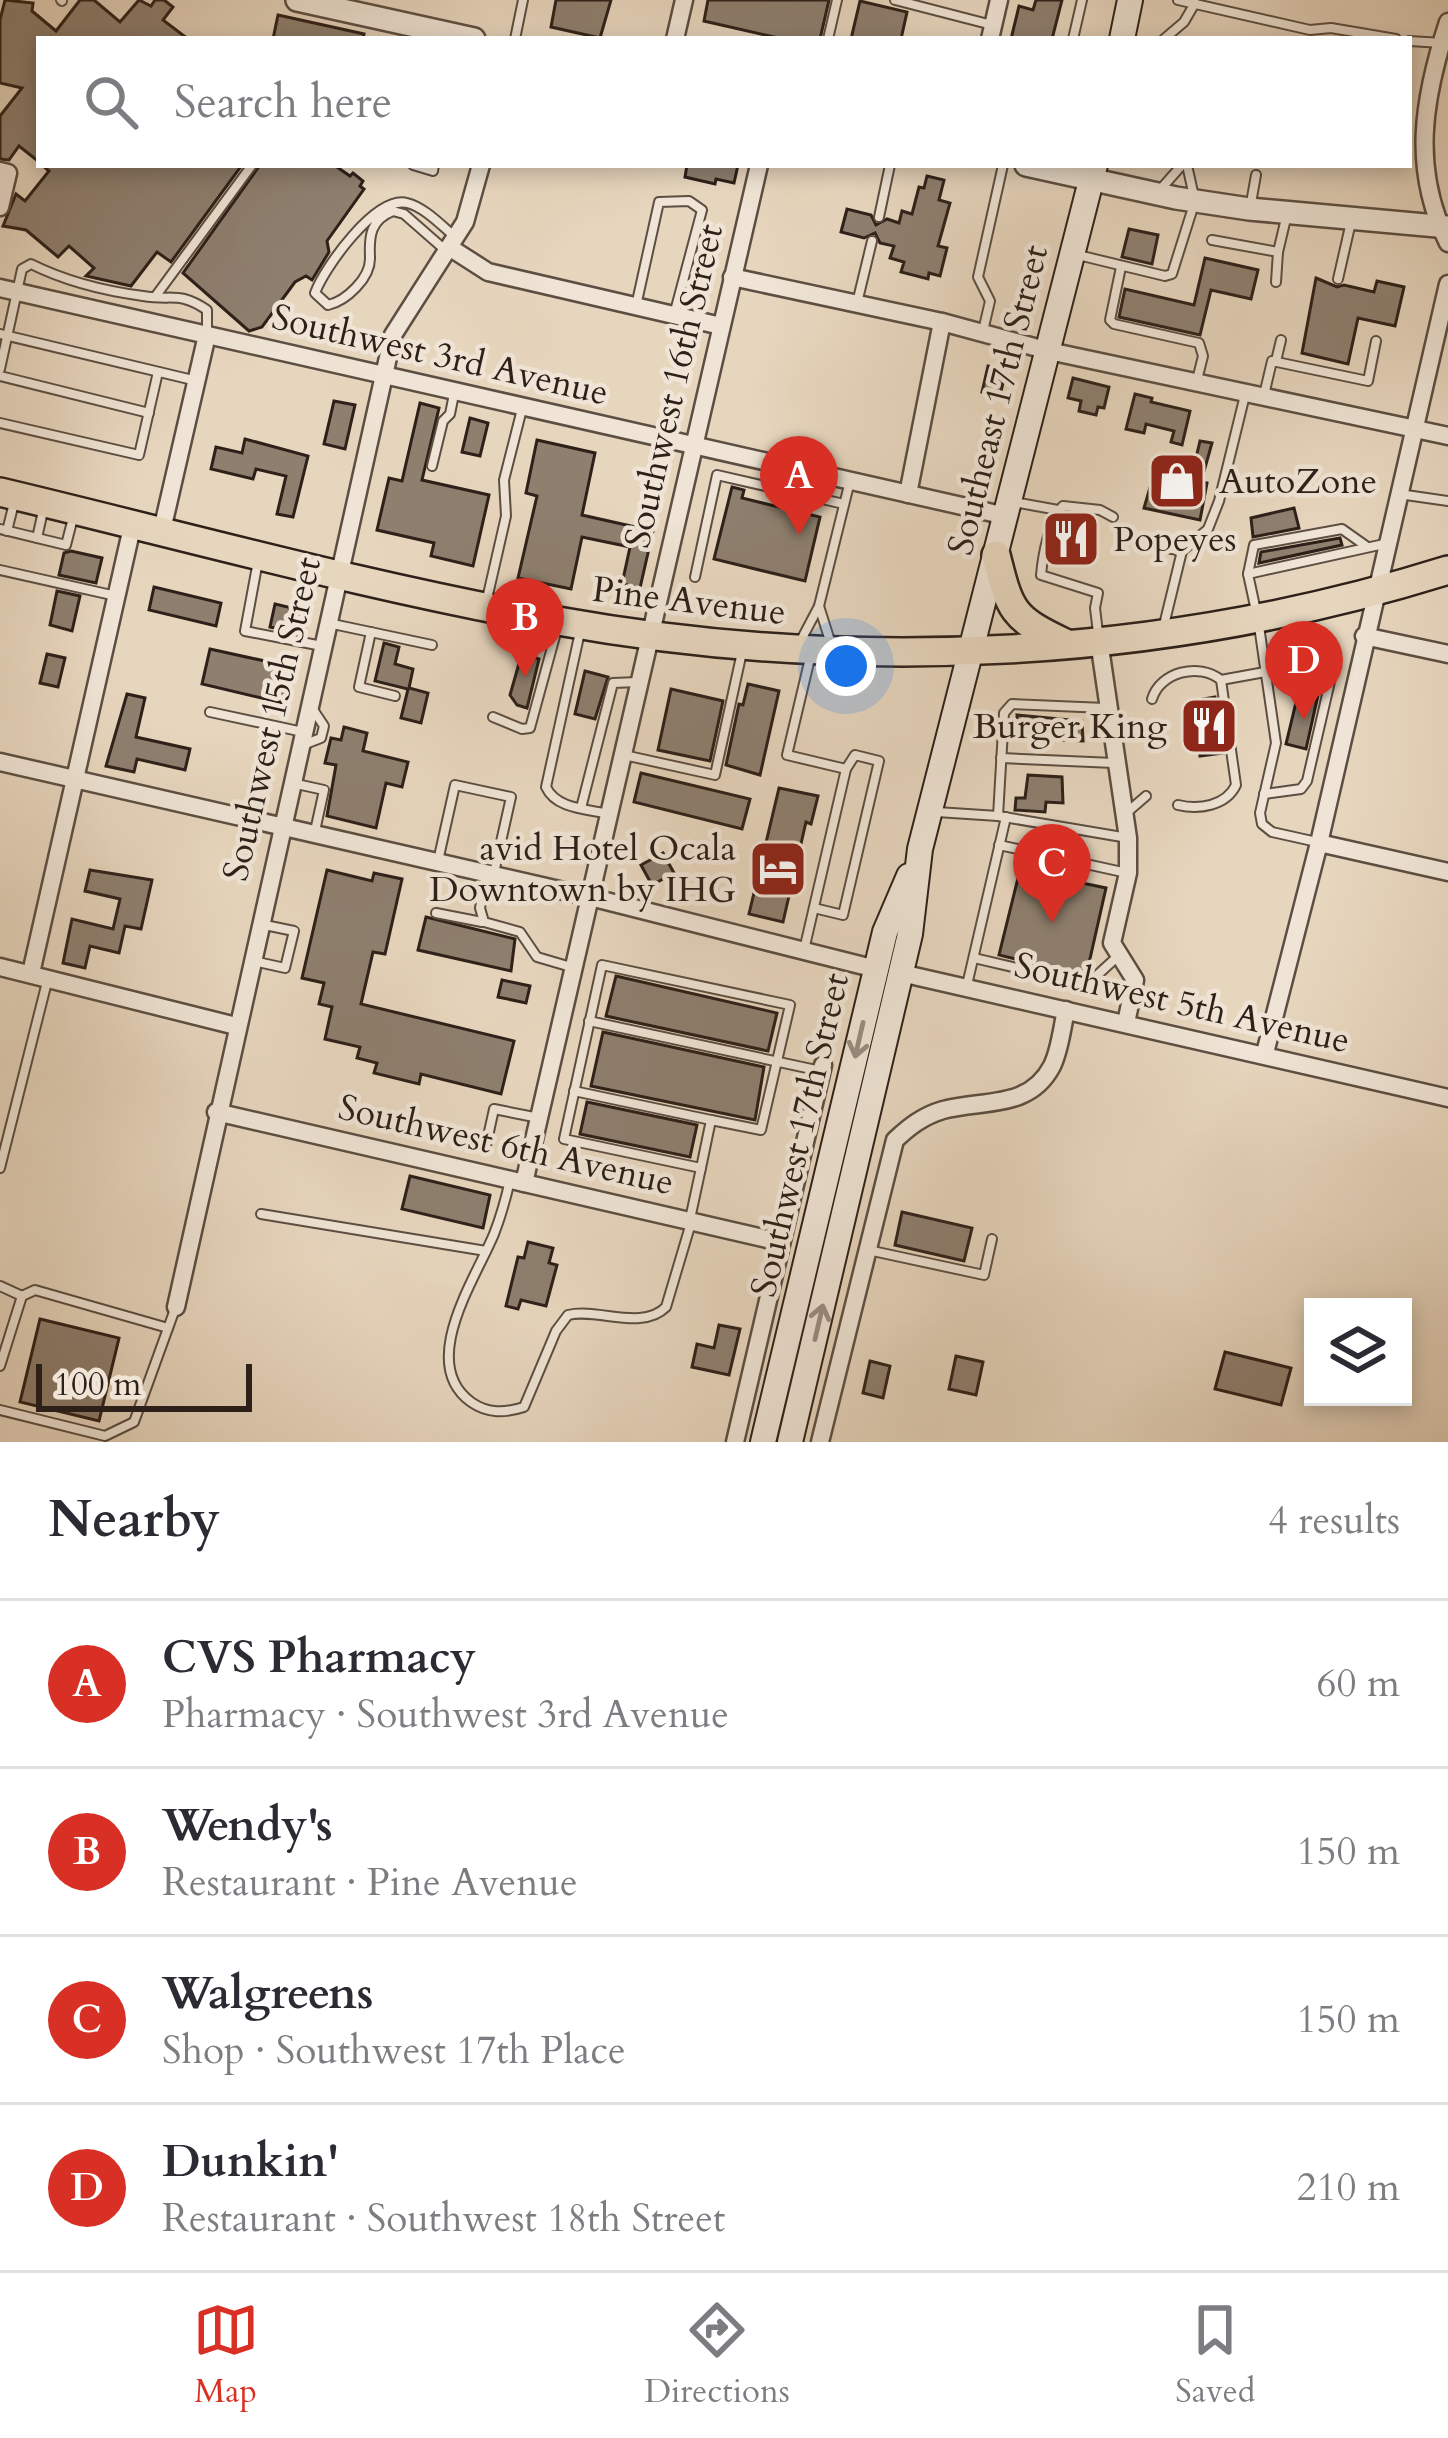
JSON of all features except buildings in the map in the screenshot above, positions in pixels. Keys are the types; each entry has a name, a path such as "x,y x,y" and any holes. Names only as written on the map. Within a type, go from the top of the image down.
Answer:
{"highway":[{"name":"Pine Avenue","path":"8,494 570,623 814,650 969,653 1069,644 1257,617 1448,570"},
{"path":"995,555 1015,611 1028,626 1069,644"}],"main road":[{"path":"1123,36 1130,0"},
{"name":"Southeast 17th Street","path":"969,653 1094,171"},
{"name":"Southwest 17th Street","path":"791,1439 889,971 885,932 920,849 969,653"},
{"name":"Southwest 17th Street","path":"764,1438 889,971"}],"street":[{"path":"297,0 390,10 465,36"},
{"path":"676,36 684,0"},
{"path":"992,32 1004,1"},
{"path":"1445,232 1427,196 1424,152 1430,84 1448,22"},
{"name":"Southwest 15th Street","path":"176,1307 383,376 398,323 465,223 480,168"},
{"name":"Southwest 16th Street","path":"517,1182 539,1118 758,168"},
{"path":"1060,168 1094,171 1157,194 1195,201 1445,232"},
{"path":"0,207 4,172"},
{"path":"450,245 488,272 722,326"},
{"path":"732,277 942,322 1048,351 1448,436"},
{"path":"1265,1053 1319,843 1448,284"},
{"name":"Southwest 3rd Avenue","path":"9,290 908,494 1008,508"},
{"path":"908,494 942,322"},
{"path":"162,530 207,335"},
{"path":"39,976 76,778 134,524"},
{"path":"1364,636 1448,654"},
{"path":"1099,640 1128,838 1128,873 1112,943 1135,980 1126,1023"},
{"name":"Southwest 5th Avenue","path":"0,762 1448,1098"},
{"path":"1319,843 1448,872"},
{"path":"0,968 236,1026"},
{"path":"820,1442 895,1139 917,1120 945,1109 1009,1102 1035,1088 1053,1065 1066,1010"},
{"path":"735,1442 822,1068"},
{"name":"Southwest 6th Avenue","path":"216,1112 780,1242"}],"lane":[{"path":"516,36 523,0"},
{"path":"829,36 837,0"},
{"path":"895,0 992,32"},
{"path":"1074,36 1082,0"},
{"path":"1178,0 1310,30 1331,28 1378,36"},
{"path":"1168,36 1196,3"},
{"path":"1412,41 1445,42"},
{"path":"155,297 250,168"},
{"path":"879,218 889,168"},
{"path":"983,333 990,301 978,277 1002,168"},
{"path":"1157,194 1181,168"},
{"path":"1073,254 1172,274 1195,201 1185,168"},
{"path":"1249,209 1256,175"},
{"path":"636,307 659,202 689,201 701,210 674,315"},
{"path":"392,203 413,205 450,245 404,214 384,214 366,244 368,268 351,293 328,305 315,293 345,244 392,203"},
{"path":"1276,282 1287,214"},
{"path":"1338,279 1352,219"},
{"path":"1212,240 1278,252"},
{"path":"857,305 872,241"},
{"path":"149,412 0,373 9,290 22,269 31,264 58,277 155,297 186,296 207,310 207,335"},
{"path":"1121,267 1110,320 1199,343 1203,356 1196,382"},
{"path":"4,335 197,381"},
{"path":"1276,362 1281,340"},
{"path":"1162,632 1182,551 1208,529 1255,394 1272,361 1368,381 1376,341"},
{"path":"0,423 139,455 158,372"},
{"path":"432,466 454,392"},
{"path":"485,606 506,516 504,480 522,407"},
{"path":"695,577 717,476 844,504"},
{"path":"846,769 787,755 850,481"},
{"path":"8,494 3,530 66,545 75,509"},
{"path":"1397,494 1448,502"},
{"path":"37,538 45,502"},
{"path":"1008,508 1078,506 1113,517"},
{"path":"1060,510 1041,575 1098,593 1099,640"},
{"path":"1319,843 1272,832 1262,824 1276,743 1248,574 1255,545 1342,529 1367,547"},
{"path":"1143,543 1182,551"},
{"path":"1248,574 1386,543"},
{"path":"260,554 245,631 322,646"},
{"path":"0,570 117,596"},
{"path":"814,650 819,606"},
{"path":"328,622 432,645"},
{"path":"493,717 530,728 570,623"},
{"path":"570,623 546,787 553,798 609,814"},
{"path":"371,632 359,687 395,696"},
{"path":"622,754 715,775 744,645"},
{"path":"1152,699 1155,687 1168,676 1204,671 1221,680 1325,661 1332,673 1307,781 1301,789 1264,794"},
{"path":"1178,805 1219,803 1233,792 1237,779 1221,680"},
{"path":"580,808 613,683 639,682"},
{"path":"966,988 999,845 1004,713 1012,704 1108,708"},
{"path":"210,712 302,739"},
{"path":"803,951 846,769 855,755 879,761 843,915 814,908"},
{"path":"1000,758 1116,764"},
{"path":"292,783 324,790 315,833"},
{"path":"438,861 455,785 512,797 480,908 484,922"},
{"path":"1123,817 1146,796"},
{"path":"929,812 1002,816 1128,838"},
{"path":"999,845 1128,873"},
{"path":"436,913 520,932 537,957 574,968"},
{"path":"251,961 285,968 290,950 293,932 260,924"},
{"path":"974,958 1077,982 1093,979 1119,955"},
{"path":"574,1091 761,1130 790,1005 602,965 574,1091 564,1138 701,1168"},
{"path":"0,1168 39,976"},
{"path":"590,1021 822,1068"},
{"path":"485,1150 494,1108 539,1118"},
{"path":"517,1182 466,1289 449,1370 458,1393 479,1408 505,1413 524,1407 556,1331 568,1315 633,1318 658,1315 666,1307 712,1120"},
{"path":"261,1214 486,1251"},
{"path":"866,1250 984,1275 992,1239"},
{"path":"0,1286 22,1296"},
{"path":"0,1366 22,1296 35,1290 168,1328"},
{"path":"0,1410 104,1436 134,1422 176,1307"}],"place":[{"name":"AutoZone","path":"1177,481"},
{"name":"CVS Pharmacy","path":"799,535"},
{"name":"Popeyes","path":"1071,539"},
{"name":"Wendy's","path":"525,677"},
{"name":"Dunkin'","path":"1304,720"},
{"name":"Burger King","path":"1209,726"},
{"name":"avid Hotel Ocala Downtown by IHG","path":"778,869"},
{"name":"Walgreens","path":"1052,923"}]}
